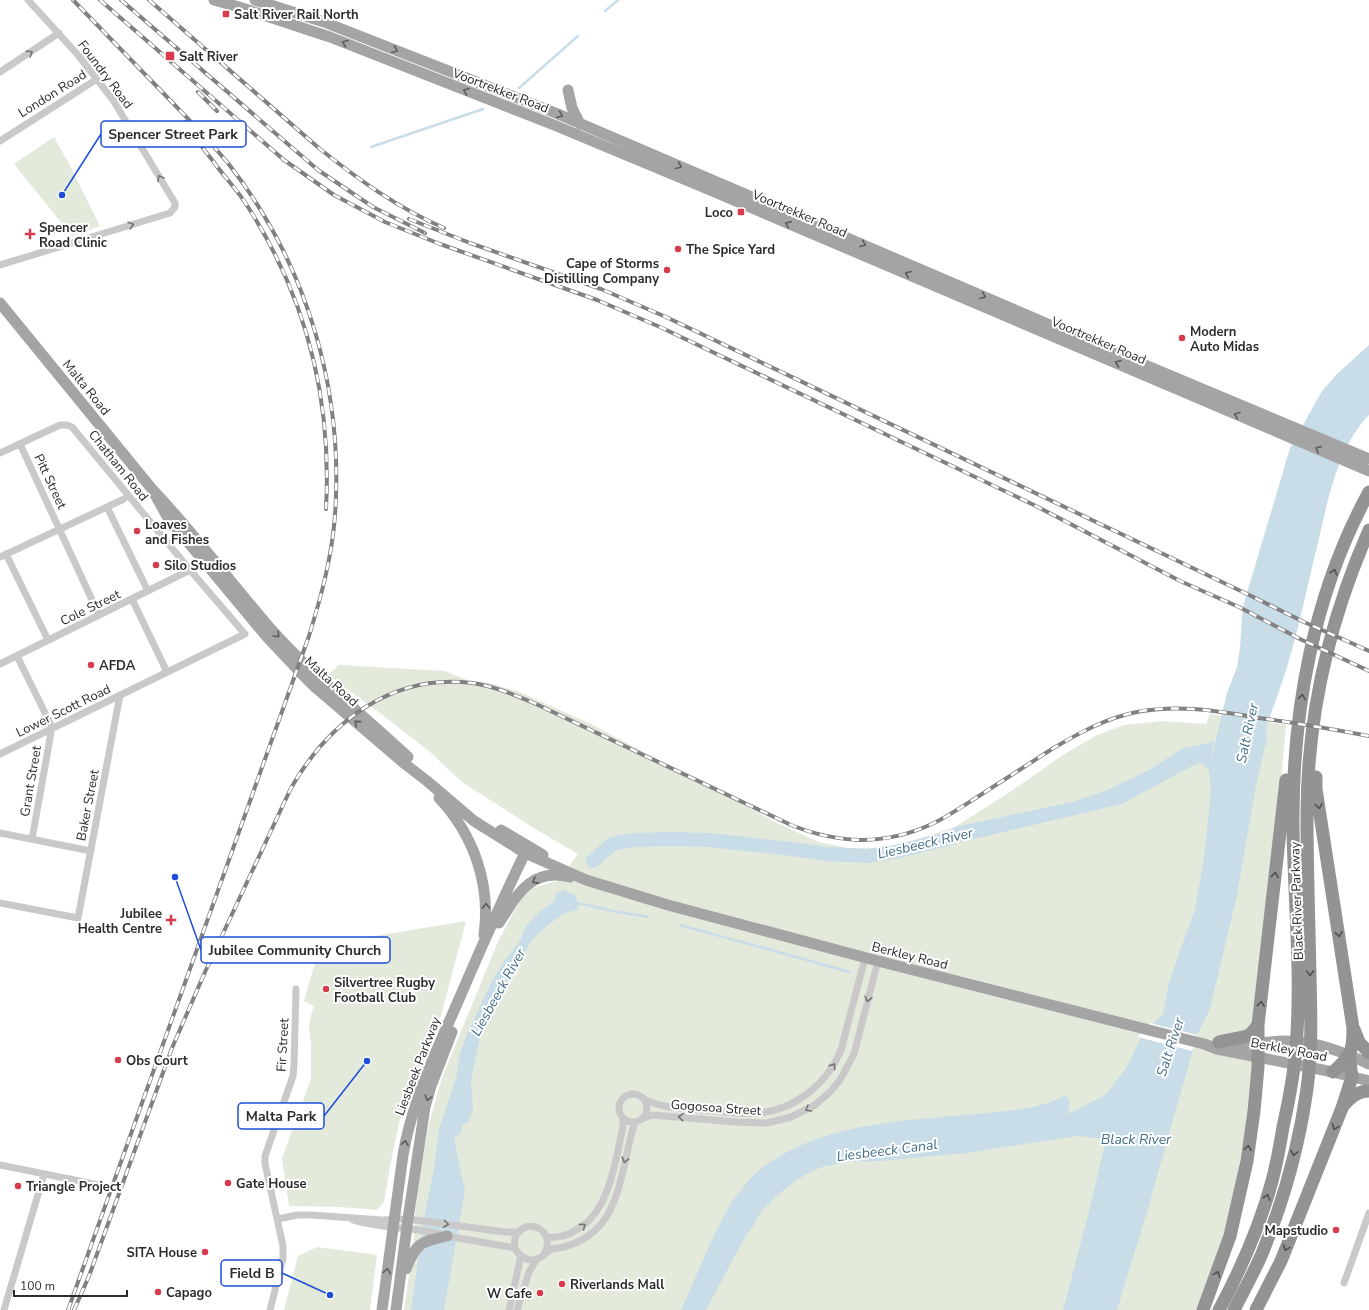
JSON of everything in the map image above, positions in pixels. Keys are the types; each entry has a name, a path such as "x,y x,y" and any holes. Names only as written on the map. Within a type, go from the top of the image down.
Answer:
{"highway":[{"name":"Black River Parkway","path":"1219,1310 1240,1269 1258,1224 1272,1181 1292,1083 1298,1020 1293,830 1293,790 1297,741 1307,667 1319,614 1336,564 1360,508 1369,492"},
{"name":"Black River Parkway","path":"1234,1310 1261,1256 1289,1179 1308,1087 1311,1024 1307,813 1320,679 1327,650 1350,576 1369,530"},
{"path":"1314,738 1316,789 1353,1028 1353,1044 1349,1055 1333,1072"},
{"path":"1203,1310 1230,1236 1246,1161 1254,1111 1259,1043 1258,1025 1287,771 1297,741"},
{"path":"1219,1042 1244,1037 1250,1034 1258,1025"},
{"path":"1353,1028 1359,1042 1369,1053"},
{"path":"1256,1310 1281,1261 1342,1108 1352,1077 1349,1055"},
{"path":"1342,1108 1355,1094 1369,1091"}],"main road":[{"name":"Voortrekker Road","path":"214,0 336,40 642,156 1352,458 1369,471"},
{"name":"Voortrekker Road","path":"255,0 324,22 580,124 642,156"},
{"path":"568,90 572,108 580,124"},
{"name":"Malta Road","path":"0,303 152,489 174,511 270,628 302,661 450,794 530,852"},
{"name":"Voortrekker Road","path":"1352,458 1369,459"},
{"name":"Malta Road","path":"152,489 168,518 283,655 315,686 405,764 474,820 530,852"},
{"path":"405,764 444,803 463,830 474,853 481,873 486,895 486,916 483,945"},
{"name":"Berkley Road","path":"530,852 586,880 668,905 865,958 1202,1043 1217,1049 1333,1072 1369,1081"},
{"name":"Berkley Road","path":"530,852 611,888"},
{"name":"Liesbeek Parkway","path":"396,1310 420,1134 431,1086 474,977 530,852"},
{"name":"Liesbeek Parkway","path":"382,1310 407,1134 414,1106 483,945 530,852"},
{"path":"499,922 521,890 534,880 554,875 586,880"},
{"name":"Berkley Road","path":"1202,1043 1219,1042 1233,1044 1285,1041 1308,1042 1349,1055 1369,1064"},
{"path":"399,1288 410,1257 418,1246 428,1240 447,1236"}],"street":[{"name":"Foundry Road","path":"0,266 172,212 175,207 175,203 113,100 59,33 28,0"},
{"path":"0,72 59,33"},
{"name":"London Road","path":"0,141 97,79"},
{"name":"Chatham Road","path":"0,453 60,425 72,427 245,634"},
{"name":"Pitt Street","path":"20,444 99,615"},
{"path":"48,640 3,556 124,499"},
{"path":"107,507 148,591"},
{"name":"Cole Street","path":"0,664 190,570"},
{"path":"132,599 168,672"},
{"name":"Lower Scott Road","path":"0,754 52,727 245,634"},
{"path":"17,656 52,727"},
{"name":"Baker Street","path":"0,903 78,918 120,695"},
{"name":"Grant Street","path":"32,839 52,727"},
{"path":"0,833 91,852"},
{"name":"Gogosoa Street","path":"644,1099 654,1104 669,1107 750,1114 774,1110 801,1099 822,1080 839,1057 865,958"},
{"name":"Gogosoa Street","path":"644,1118 652,1114 742,1123 766,1123 791,1118 815,1105 837,1084 850,1064 854,1054 878,961"},
{"name":"Fir Street","path":"270,1310 283,1258 283,1246 265,1164 265,1156 293,1076 296,988"},
{"path":"547,1237 555,1238 576,1231 599,1209 610,1181 623,1127 623,1118 619,1110 619,1106 623,1098 631,1094 636,1094 644,1099 647,1108 644,1118 635,1122 626,1121 623,1118"},
{"path":"517,1310 529,1272 537,1259 545,1252 570,1245 581,1240 595,1230 606,1218 613,1204 635,1122"},
{"path":"0,1165 100,1184"},
{"path":"4,1310 44,1174"},
{"path":"1344,1283 1369,1213"},
{"path":"278,1219 311,1215 347,1218 364,1224 407,1224 505,1232 518,1232 528,1226 534,1226 539,1228 547,1237 548,1242 545,1252"},
{"path":"407,1224 447,1236 515,1248"},
{"path":"518,1232 515,1248 521,1256 526,1259 537,1259"},
{"path":"509,1310 521,1256"}],"shaded area":[{"path":"54,137 100,226 72,236 14,164"},
{"path":"339,665 445,671 467,680 493,684 520,692 591,724 777,823 819,842 849,848 877,849 901,845 955,827 1013,790 1063,755 1097,735 1124,725 1162,721 1206,724 1210,714 1286,725 1245,1132 1234,1195 1225,1232 1216,1262 1196,1310 404,1310 413,1248 416,1203 421,1168 429,1123 443,1075 497,944 512,915 528,889 558,881 578,854 537,830 462,782 430,752 328,675"},
{"path":"466,921 441,1016 410,1091 399,1123 384,1202 377,1210 339,1207 289,1206 282,1158 311,1079 311,1044 309,1026 314,1006 304,1001 320,945"},
{"path":"317,1247 377,1255 370,1310 284,1310 298,1256"}],"water":[{"path":"1369,345 1369,415 1358,428 1342,457 1331,489 1292,650 1266,728 1267,739 1257,780 1237,895 1210,1009 1197,1035 1147,1212 1117,1310 1063,1310 1105,1144 1097,1138 1077,1136 966,1153 879,1161 846,1162 819,1168 793,1183 763,1210 746,1235 706,1310 681,1310 716,1232 731,1203 756,1173 778,1157 802,1145 828,1135 854,1129 908,1120 1001,1112 1029,1108 1055,1100 1065,1095 1070,1100 1068,1114 1105,1095 1127,1067 1143,1033 1163,1014 1169,982 1195,909 1204,858 1211,790 1209,771 1202,763 1194,765 1122,804 961,842 933,842 955,827 1072,802 1105,791 1149,770 1183,748 1209,743 1214,739 1211,760 1227,693 1237,667 1244,603 1290,448 1322,391 1337,374"},
{"path":"563,890 575,895 579,904 577,910 563,914 548,925 531,941 515,973 483,1025 471,1080 473,1110 468,1122 462,1125 462,1131 454,1139 465,1191 444,1310 411,1310 424,1218 434,1169 439,1129 456,1079 460,1053 467,1034 491,983 505,960 520,941 526,926 539,912 555,900 556,894"}],"pier":[{"path":"1150,1023 1197,1035 1192,1051 1138,1037"}],"waterway":[{"path":"605,11 618,0"},
{"path":"519,88 578,36"},
{"path":"371,147 483,109"},
{"name":"Liesbeeck River","path":"593,861 612,844 638,840 709,840 826,854 867,856 895,852 951,838"},
{"path":"578,903 648,917"},
{"path":"680,925 850,972"}],"railway":[{"path":"68,1310 309,636 322,592 334,531 336,468 333,422 326,376 315,331 300,288 281,246 258,205 231,167 209,141 73,0"},
{"path":"100,0 284,160 334,195 385,222 440,244 597,300 660,327 1034,505 1180,581 1239,607 1300,639 1369,671"},
{"path":"121,0 318,170 373,207 425,233"},
{"path":"149,0 320,149 379,193 411,212 444,228"},
{"path":"198,92 217,111"},
{"path":"185,122 206,152 240,195 269,242 286,278 300,314 320,390 325,429 327,469 326,509"},
{"path":"409,219 470,243 601,289 666,317 1304,622 1369,651"},
{"path":"74,1310 89,1276 172,1048 205,972 291,788 306,764 324,742 344,723 366,707 390,694 415,686 443,682 480,684 512,694 536,704 791,825 827,836 862,840 896,836 932,824 957,810 1072,737 1114,718 1137,712 1168,709 1198,709 1314,726 1369,736"}],"place":[{"name":"Salt River Rail North","path":"226,14"},
{"name":"Salt River","path":"170,56"},
{"name":"Spencer Street Park","path":"62,195"},
{"name":"Loco","path":"741,212"},
{"name":"Spencer Road Clinic","path":"30,234"},
{"name":"The Spice Yard","path":"678,249"},
{"name":"Cape of Storms Distilling Company","path":"667,270"},
{"name":"Modern Auto Midas","path":"1182,338"},
{"name":"Loaves and Fishes","path":"137,531"},
{"name":"Silo Studios","path":"156,565"},
{"name":"AFDA","path":"91,665"},
{"name":"Jubilee Community Church","path":"175,877"},
{"name":"Jubilee Health Centre","path":"171,920"},
{"name":"Silvertree Rugby Football Club","path":"326,989"},
{"name":"Obs Court","path":"118,1060"},
{"name":"Malta Park","path":"367,1061"},
{"name":"Gate House","path":"228,1183"},
{"name":"Triangle Project","path":"18,1186"},
{"name":"Mapstudio","path":"1336,1230"},
{"name":"SITA House","path":"205,1252"},
{"name":"Riverlands Mall","path":"562,1284"},
{"name":"Capago","path":"158,1292"},
{"name":"W Cafe","path":"540,1293"},
{"name":"Field B","path":"330,1295"}],"water label":[{"name":"Black River","path":"1136,1139"},
{"name":"Liesbeeck Canal","path":"887,1150"}]}
